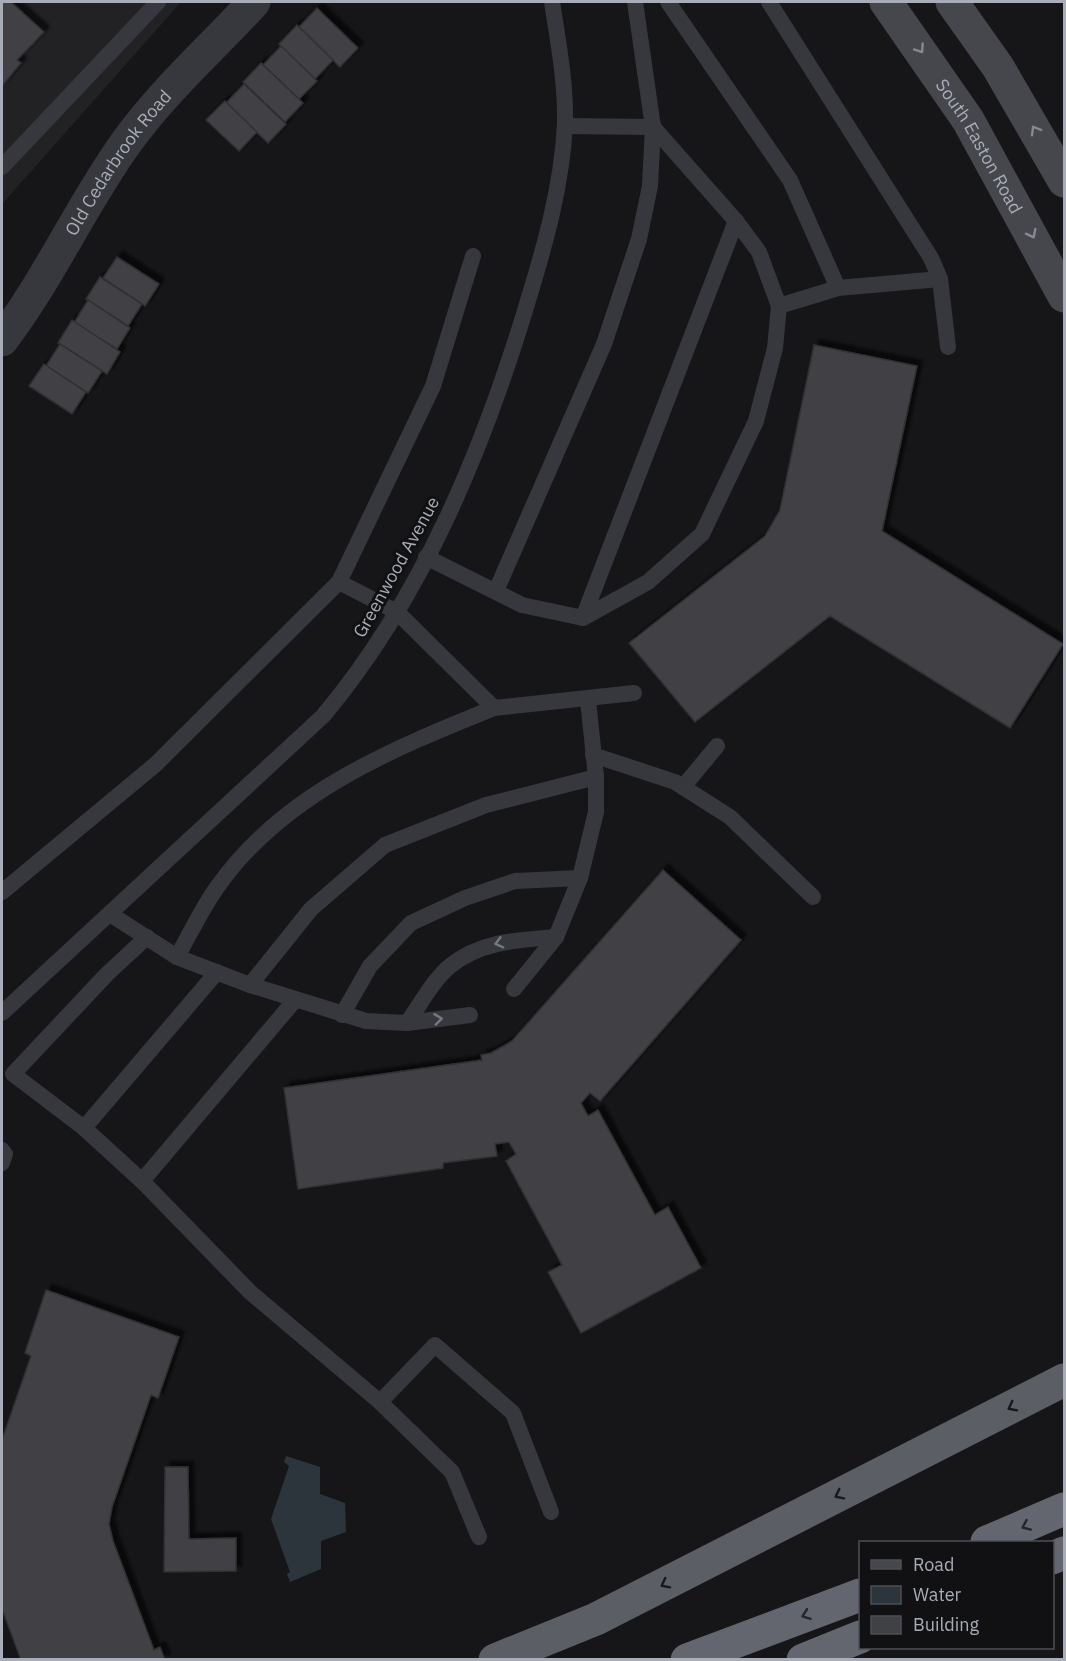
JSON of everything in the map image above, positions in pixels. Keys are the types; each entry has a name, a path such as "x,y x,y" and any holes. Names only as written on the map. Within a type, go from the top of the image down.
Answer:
{"highway":[{"path":"495,1659 596,1619 1065,1380"},
{"path":"989,1541 1065,1509"},
{"path":"687,1659 859,1596"},
{"path":"803,1659 859,1638"}],"main road":[{"name":"South Easton Road","path":"886,2 968,120 1065,296"},
{"path":"952,2 998,67 1065,181"}],"street":[{"name":"Old Cedarbrook Road","path":"2,340 52,264 101,179 128,140 177,81 254,2"}],"lane":[{"path":"2,167 158,2"},
{"name":"Greenwood Avenue","path":"2,1013 323,716 357,676 397,612 445,523 503,384 553,218 565,126 565,100 552,2"},
{"path":"496,591 604,344 639,239 650,186 653,126 635,2"},
{"path":"668,2 790,180 838,288"},
{"path":"769,2 932,258 940,279 948,347"},
{"path":"426,557 522,605 583,618 648,582 702,534 756,421 775,348 779,306 759,252 736,221 653,126 565,126"},
{"path":"583,618 736,221"},
{"path":"2,892 156,764 339,582 433,386 473,256"},
{"path":"779,306 838,288 940,279"},
{"path":"339,582 397,612 494,708"},
{"path":"177,957 218,886 266,831 326,786 410,742 494,708 588,700 634,693"},
{"path":"514,989 556,937 580,879 596,812 596,777 588,700"},
{"path":"682,787 717,746"},
{"path":"593,755 675,782 730,818 813,897"},
{"path":"250,985 311,909 385,845 486,805 596,777"},
{"path":"342,1015 370,966 411,923 465,898 515,881 580,879"},
{"path":"110,914 177,957 250,985 342,1015 366,1021 407,1023 470,1015"},
{"path":"147,937 7,1069 84,1128 142,1181 250,1292 380,1402 452,1472 479,1537"},
{"path":"407,1023 448,968 470,953 500,941 556,937"},
{"path":"84,1128 217,972"},
{"path":"142,1181 295,1000"},
{"path":"2,1150 5,1154 2,1163"},
{"path":"380,1402 435,1345 513,1413 551,1512"}],"shaded area":[{"path":"2,2 181,2 2,204"}],"water":[{"path":"286,1456 320,1467 320,1494 345,1503 346,1532 321,1541 321,1569 290,1582 287,1574 290,1572 271,1519 289,1466 284,1462"}],"building":[{"path":"2,2 11,2 44,32 17,60 21,63 2,86"},
{"path":"317,8 358,48 340,67 299,27"},
{"path":"297,25 333,60 315,79 279,44"},
{"path":"281,46 317,81 299,99 263,65"},
{"path":"261,63 303,103 285,122 243,82"},
{"path":"244,84 286,124 268,143 226,103"},
{"path":"225,101 257,132 239,151 206,120"},
{"path":"117,257 159,284 145,306 103,278"},
{"path":"100,277 142,304 128,326 86,299"},
{"path":"88,300 130,328 117,349 74,323"},
{"path":"72,320 120,352 107,374 58,343"},
{"path":"60,344 102,371 88,393 46,366"},
{"path":"814,345 917,366 882,531 1063,644 1010,728 830,616 695,722 629,643 765,536 780,510"},
{"path":"44,364 86,392 72,414 29,386"},
{"path":"663,870 741,940 600,1101 590,1093 581,1103 588,1116 598,1110 655,1215 668,1207 701,1268 581,1333 548,1272 562,1265 506,1161 516,1154 509,1142 495,1144 497,1156 443,1163 443,1168 298,1189 284,1088 482,1060 481,1055 491,1053 512,1041"},
{"path":"46,1290 179,1337 158,1398 151,1395 112,1507 109,1524 113,1541 154,1650 160,1647 165,1660 21,1660 2,1609 2,1440 31,1356 25,1353"},
{"path":"165,1467 188,1467 189,1539 236,1538 236,1571 164,1572"}]}
